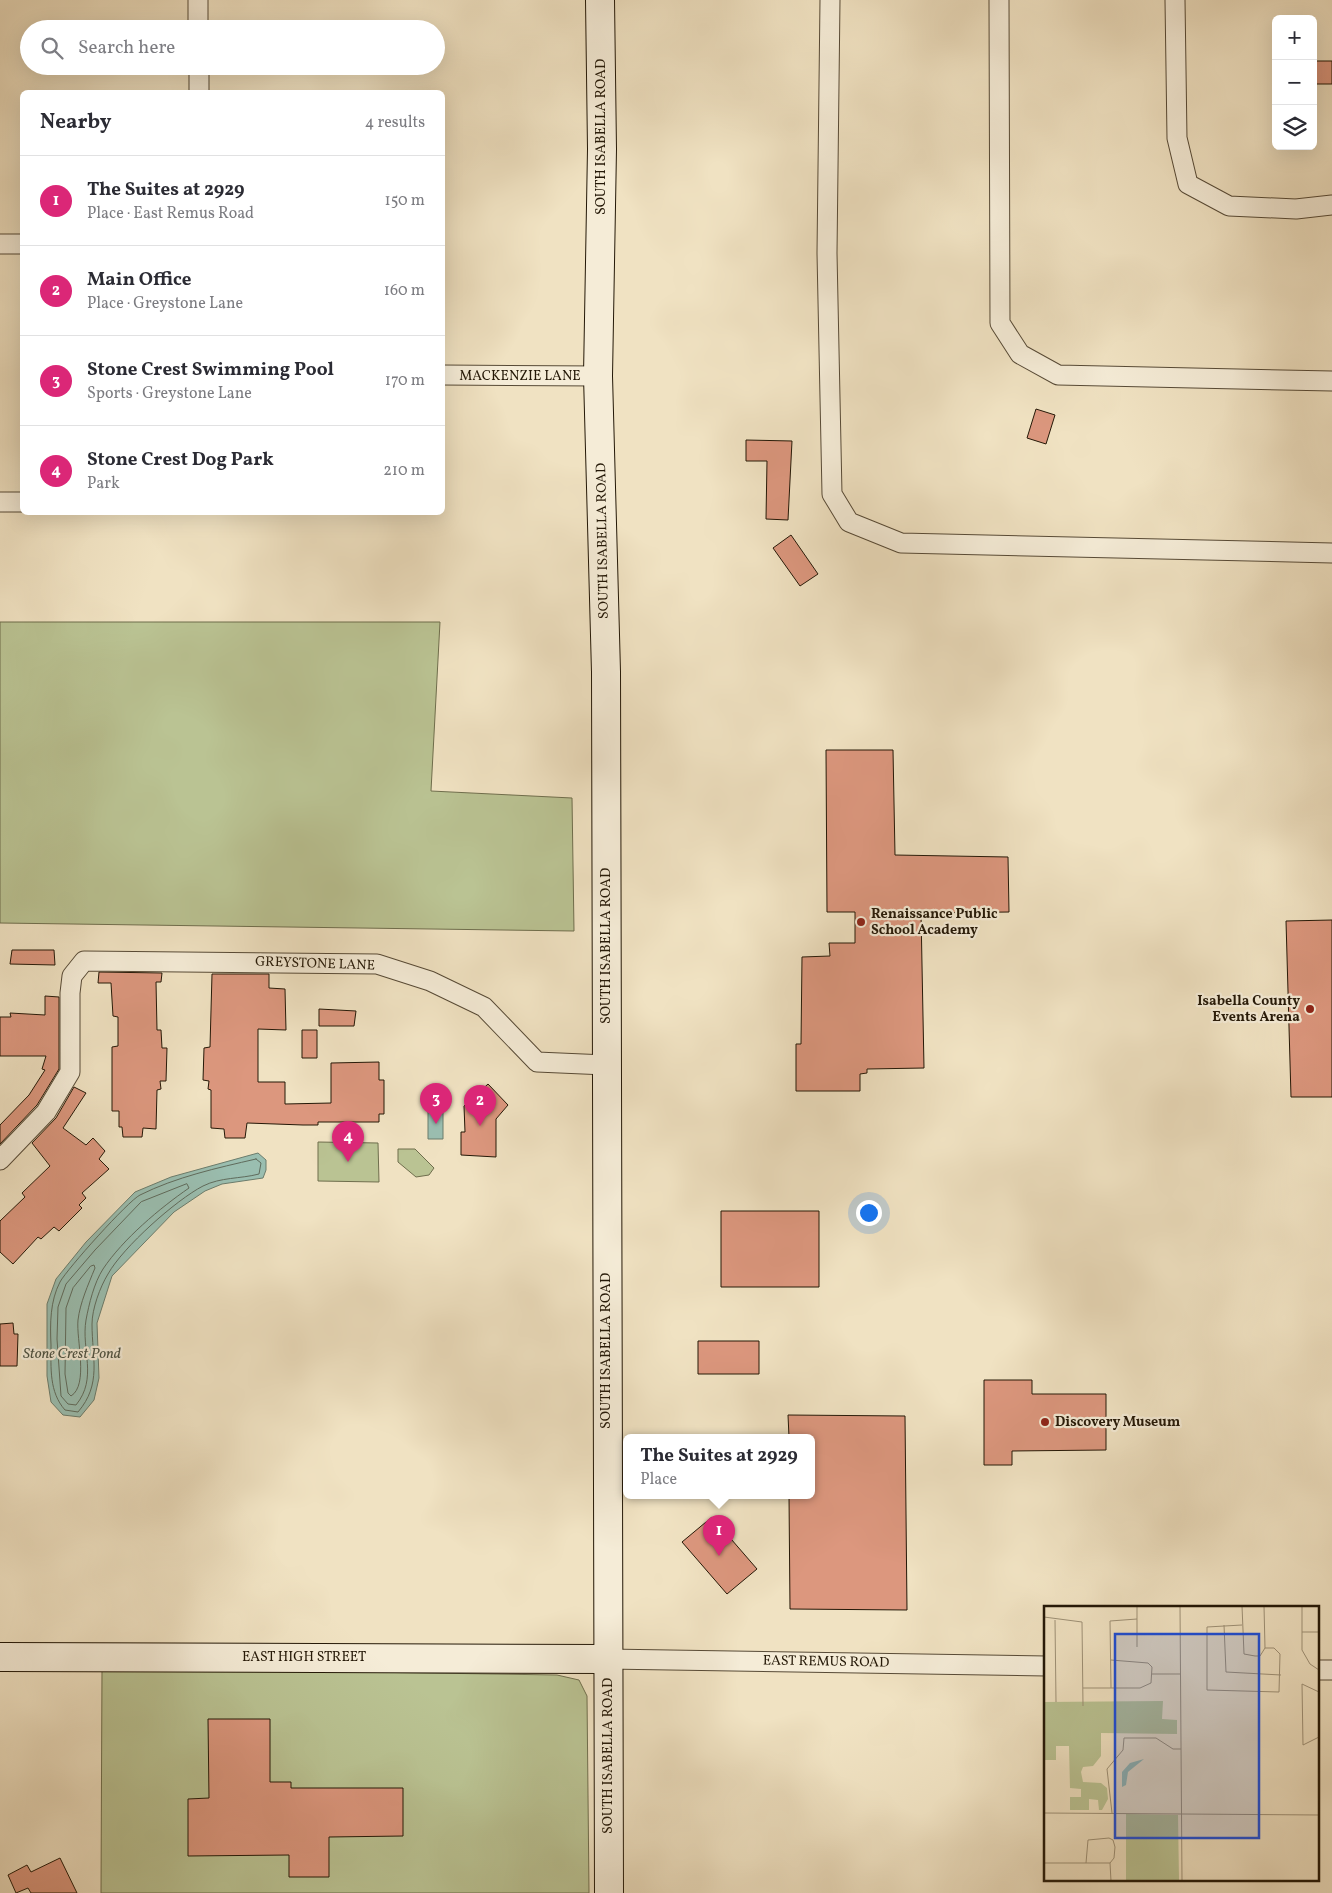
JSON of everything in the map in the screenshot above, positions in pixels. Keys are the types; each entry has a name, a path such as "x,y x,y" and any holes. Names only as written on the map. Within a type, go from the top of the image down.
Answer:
{"main road":[{"name":"SOUTH ISABELLA ROAD","path":"600,0 602,149 598,376 606,672 609,1893"},
{"name":"EAST HIGH STREET","path":"0,1657 607,1659"}],"street":[{"path":"198,0 198,20"},
{"path":"830,0 827,253 832,494 850,522 901,543 1332,553"},
{"path":"998,0 1000,322 1020,354 1058,375 1332,381"},
{"path":"1175,0 1177,138 1188,184 1229,206 1296,209 1332,205"},
{"path":"199,75 199,90"},
{"path":"0,244 20,244"},
{"name":"MACKENZIE LANE","path":"445,375 598,376"},
{"path":"0,502 20,502"},
{"name":"GREYSTONE LANE","path":"0,1160 46,1112 70,1072 70,993 72,976 84,960 377,964 430,981 484,1008 537,1062 606,1065"},
{"name":"EAST REMUS ROAD","path":"607,1659 1044,1666"}],"green space":[{"path":"0,622 440,622 431,791 572,798 574,931 0,923"},
{"path":"318,1142 378,1143 379,1182 318,1181"},
{"path":"398,1149 415,1149 434,1168 429,1175 416,1177 398,1162"},
{"path":"102,1668 557,1675 579,1680 587,1696 589,1893 101,1893"}],"water":[{"path":"428,1108 443,1108 443,1139 428,1139"},
{"name":"Stone Crest Pond","path":"258,1153 266,1160 266,1170 263,1178 222,1184 205,1191 174,1212 112,1276 97,1323 99,1378 94,1400 80,1417 63,1415 51,1402 47,1376 47,1304 56,1279 86,1242 135,1192 171,1177"}],"building":[{"path":"1317,61 1332,61 1332,84 1317,84"},
{"path":"1036,409 1055,415 1046,444 1027,438"},
{"path":"746,440 792,441 788,520 766,519 767,461 746,461"},
{"path":"791,535 818,574 800,586 773,548"},
{"name":"Renaissance Public School Academy","path":"826,750 893,750 895,855 1008,857 1009,912 921,913 924,1068 867,1069 867,1073 860,1074 860,1091 796,1091 796,1044 801,1044 802,957 830,956 829,943 855,943 855,912 827,912"},
{"name":"Isabella County Events Arena","path":"1332,920 1332,1097 1291,1097 1286,921"},
{"path":"12,950 54,950 55,965 10,964"},
{"path":"99,972 162,973 161,982 156,982 157,1030 161,1030 162,1048 167,1048 166,1081 160,1081 161,1089 157,1090 156,1129 143,1128 142,1137 123,1137 122,1127 119,1127 119,1111 112,1111 112,1047 118,1046 118,1017 113,1016 111,983 98,983"},
{"path":"212,974 269,974 269,988 285,989 286,1030 258,1029 258,1082 285,1082 285,1104 331,1103 331,1063 379,1062 379,1080 384,1080 384,1114 379,1114 379,1122 318,1122 318,1125 247,1123 245,1138 225,1138 224,1129 211,1128 211,1090 208,1089 209,1081 203,1080 204,1048 210,1047"},
{"path":"45,996 59,997 59,1069 37,1105 0,1144 0,1125 29,1095 45,1070 42,1069 46,1056 0,1056 0,1017 11,1017 10,1013 45,1015"},
{"path":"319,1009 356,1011 354,1026 319,1026"},
{"path":"302,1030 317,1030 317,1058 302,1058"},
{"path":"488,1084 508,1105 496,1119 496,1157 461,1155 461,1132 465,1132 464,1106"},
{"path":"74,1087 86,1093 63,1128 86,1145 93,1138 105,1151 99,1159 109,1169 82,1193 86,1198 79,1205 82,1208 59,1231 54,1227 41,1239 38,1237 13,1264 0,1252 0,1221 25,1197 22,1193 50,1166 32,1143 56,1118"},
{"path":"721,1211 819,1211 819,1287 721,1287"},
{"path":"13,1323 14,1334 18,1334 17,1366 0,1366 0,1324"},
{"path":"698,1341 759,1341 759,1374 698,1374"},
{"name":"Discovery Museum","path":"984,1380 1032,1380 1032,1394 1106,1394 1106,1450 1012,1451 1012,1465 984,1465"},
{"path":"788,1415 905,1416 907,1610 790,1609 789,1499 815,1499 815,1434 789,1434"},
{"path":"712,1517 757,1569 727,1594 682,1542"},
{"path":"208,1719 270,1719 270,1782 291,1782 291,1788 403,1788 403,1836 329,1837 329,1877 289,1877 289,1855 188,1856 188,1799 209,1798"},
{"path":"60,1858 77,1893 31,1893 28,1888 16,1893 8,1875 27,1865 31,1872"}],"place":[{"name":"Renaissance Public School Academy","path":"861,922"},
{"name":"Isabella County Events Arena","path":"1310,1009"},
{"name":"Stone Crest Swimming Pool","path":"436,1124"},
{"name":"Main Office","path":"480,1126"},
{"name":"Stone Crest Dog Park","path":"348,1162"},
{"name":"Discovery Museum","path":"1045,1422"},
{"name":"The Suites at 2929","path":"719,1556"}]}
